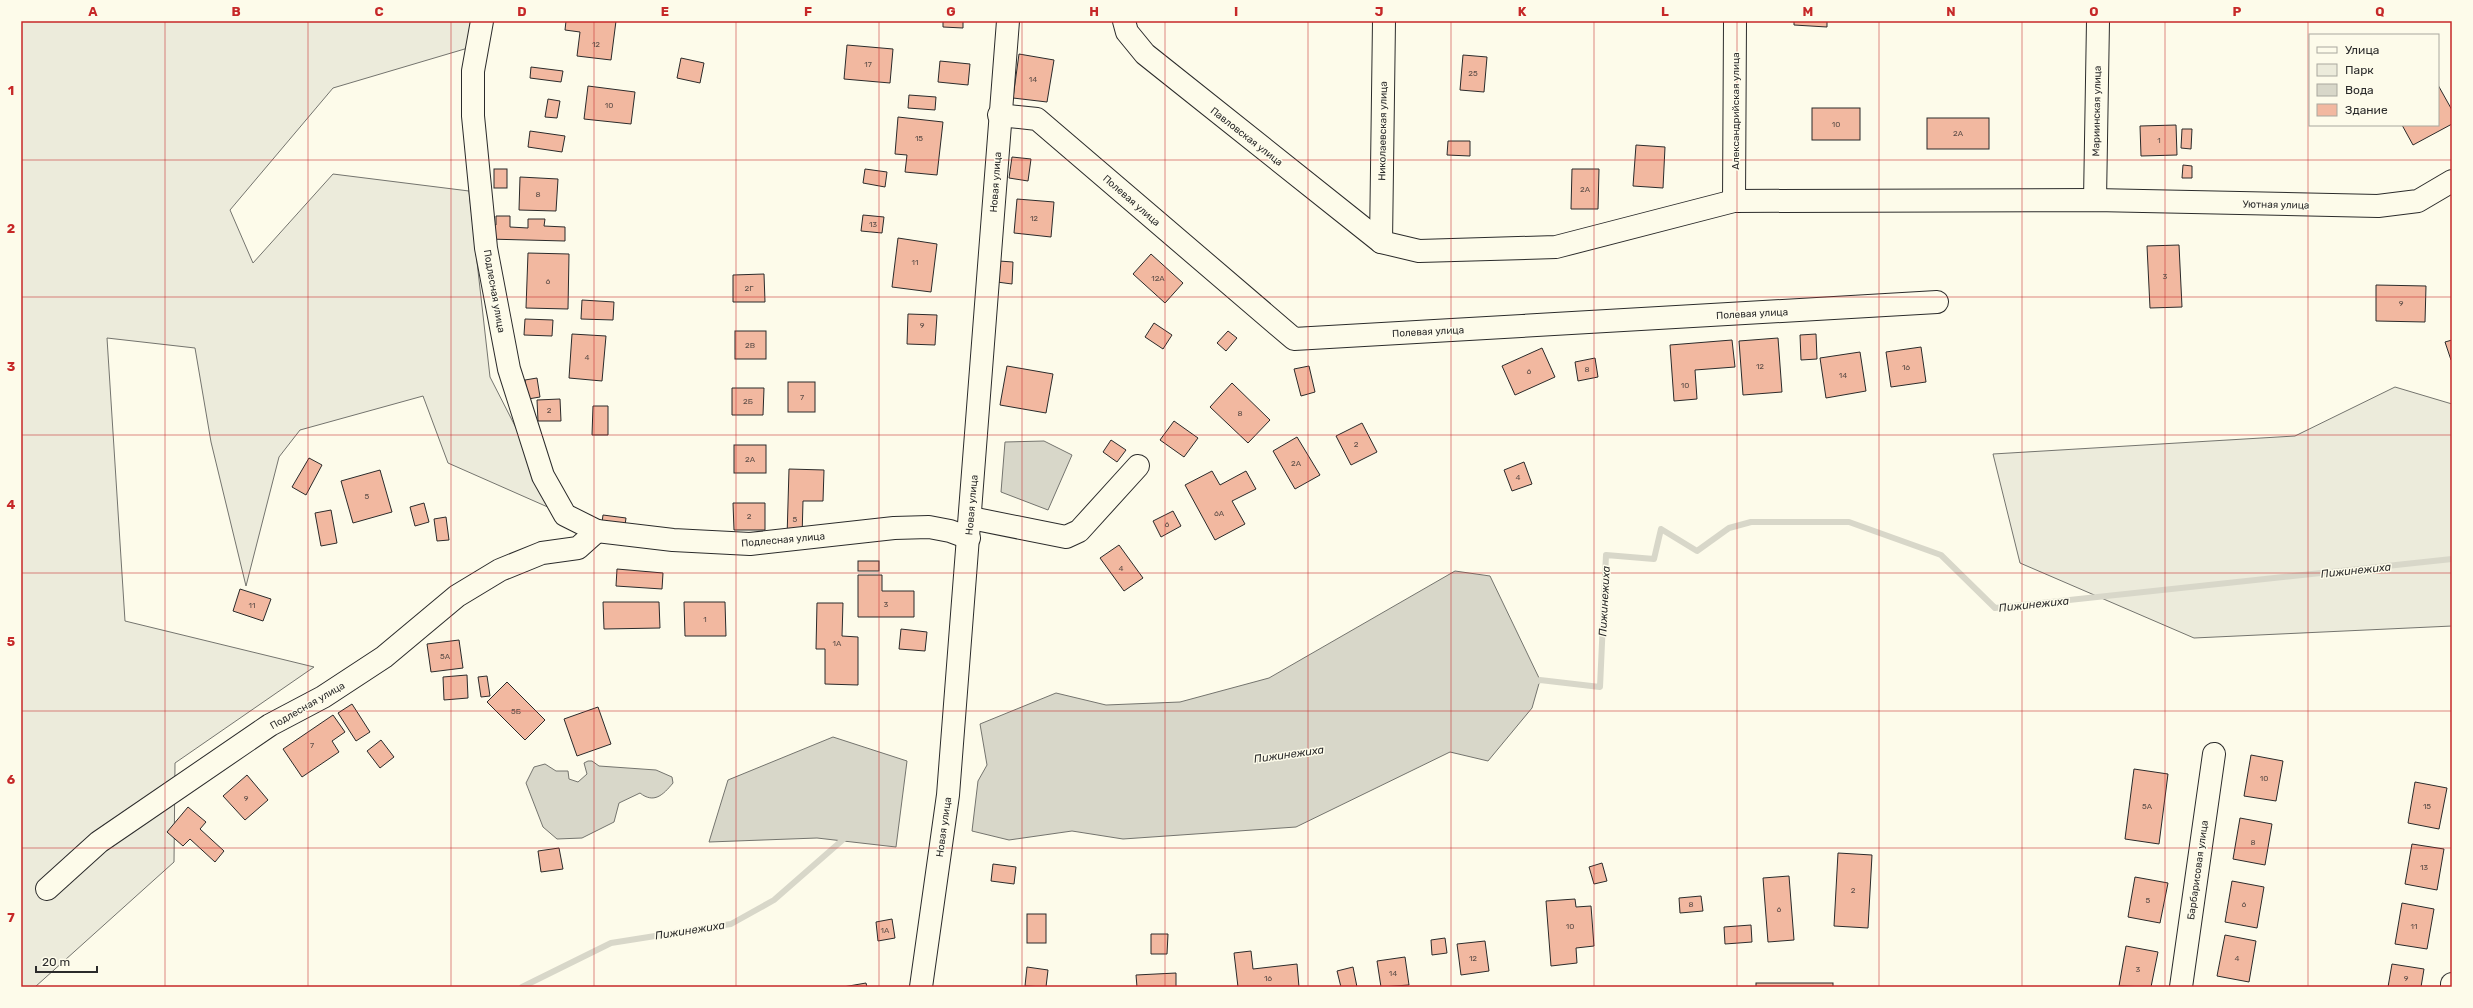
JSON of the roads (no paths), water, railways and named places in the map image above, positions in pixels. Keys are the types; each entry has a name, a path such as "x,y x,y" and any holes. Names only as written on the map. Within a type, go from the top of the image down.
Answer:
{"street":[{"name":"Подлесная улица","path":"482,21 473,71 474,116 486,248 509,370 543,476 565,515 597,531 674,540 750,544 894,528 929,527 950,531 970,528 1066,538 1079,531 1138,466"},
{"name":"Новая улица","path":"921,987 948,795 970,528 999,115 1008,21"},
{"name":"Павловская улица","path":"1124,21 1127,32 1145,54 1381,242"},
{"name":"Николаевская улица","path":"1381,242 1384,21"},
{"name":"Александрийская улица","path":"1734,201 1735,21"},
{"name":"Мариинская улица","path":"2095,200 2098,21"},
{"name":"Полевая улица","path":"999,115 1037,118 1294,339 1938,302"},
{"name":"Уютная улица","path":"1381,242 1419,251 1556,247 1734,201 2095,200 2378,206 2418,201 2452,181"},
{"name":"Подлесная улица","path":"47,889 99,842 270,725 323,697 384,657 457,596 500,570 542,553 578,548 597,531"},
{"name":"Барбарисовая улица","path":"2181,987 2214,754"}],"water":[{"path":"1044,441 1072,455 1048,510 1001,492 1005,442"},
{"path":"1455,571 1490,576 1540,680 1532,708 1488,761 1450,752 1296,827 1123,839 1072,831 1009,840 972,831 978,781 987,765 980,724 1056,693 1106,705 1180,702 1269,678"},
{"path":"833,737 907,761 896,847 817,838 709,842 728,780"},
{"path":"592,761 599,766 656,770 672,777 673,783 658,797 650,798 640,793 619,803 614,822 582,838 557,839 543,827 526,783 534,767 545,764 556,771 568,771 569,779 578,782 587,774 584,763"}],"waterway":[{"name":"Пижинежиха","path":"1533,683 1540,680 1600,687 1606,555 1654,559 1661,529 1697,551 1729,528 1751,522 1849,522 1941,555 1995,608 2452,559"},
{"name":"Пижинежиха","path":"522,987 611,943 731,924 774,900 846,837"}]}
